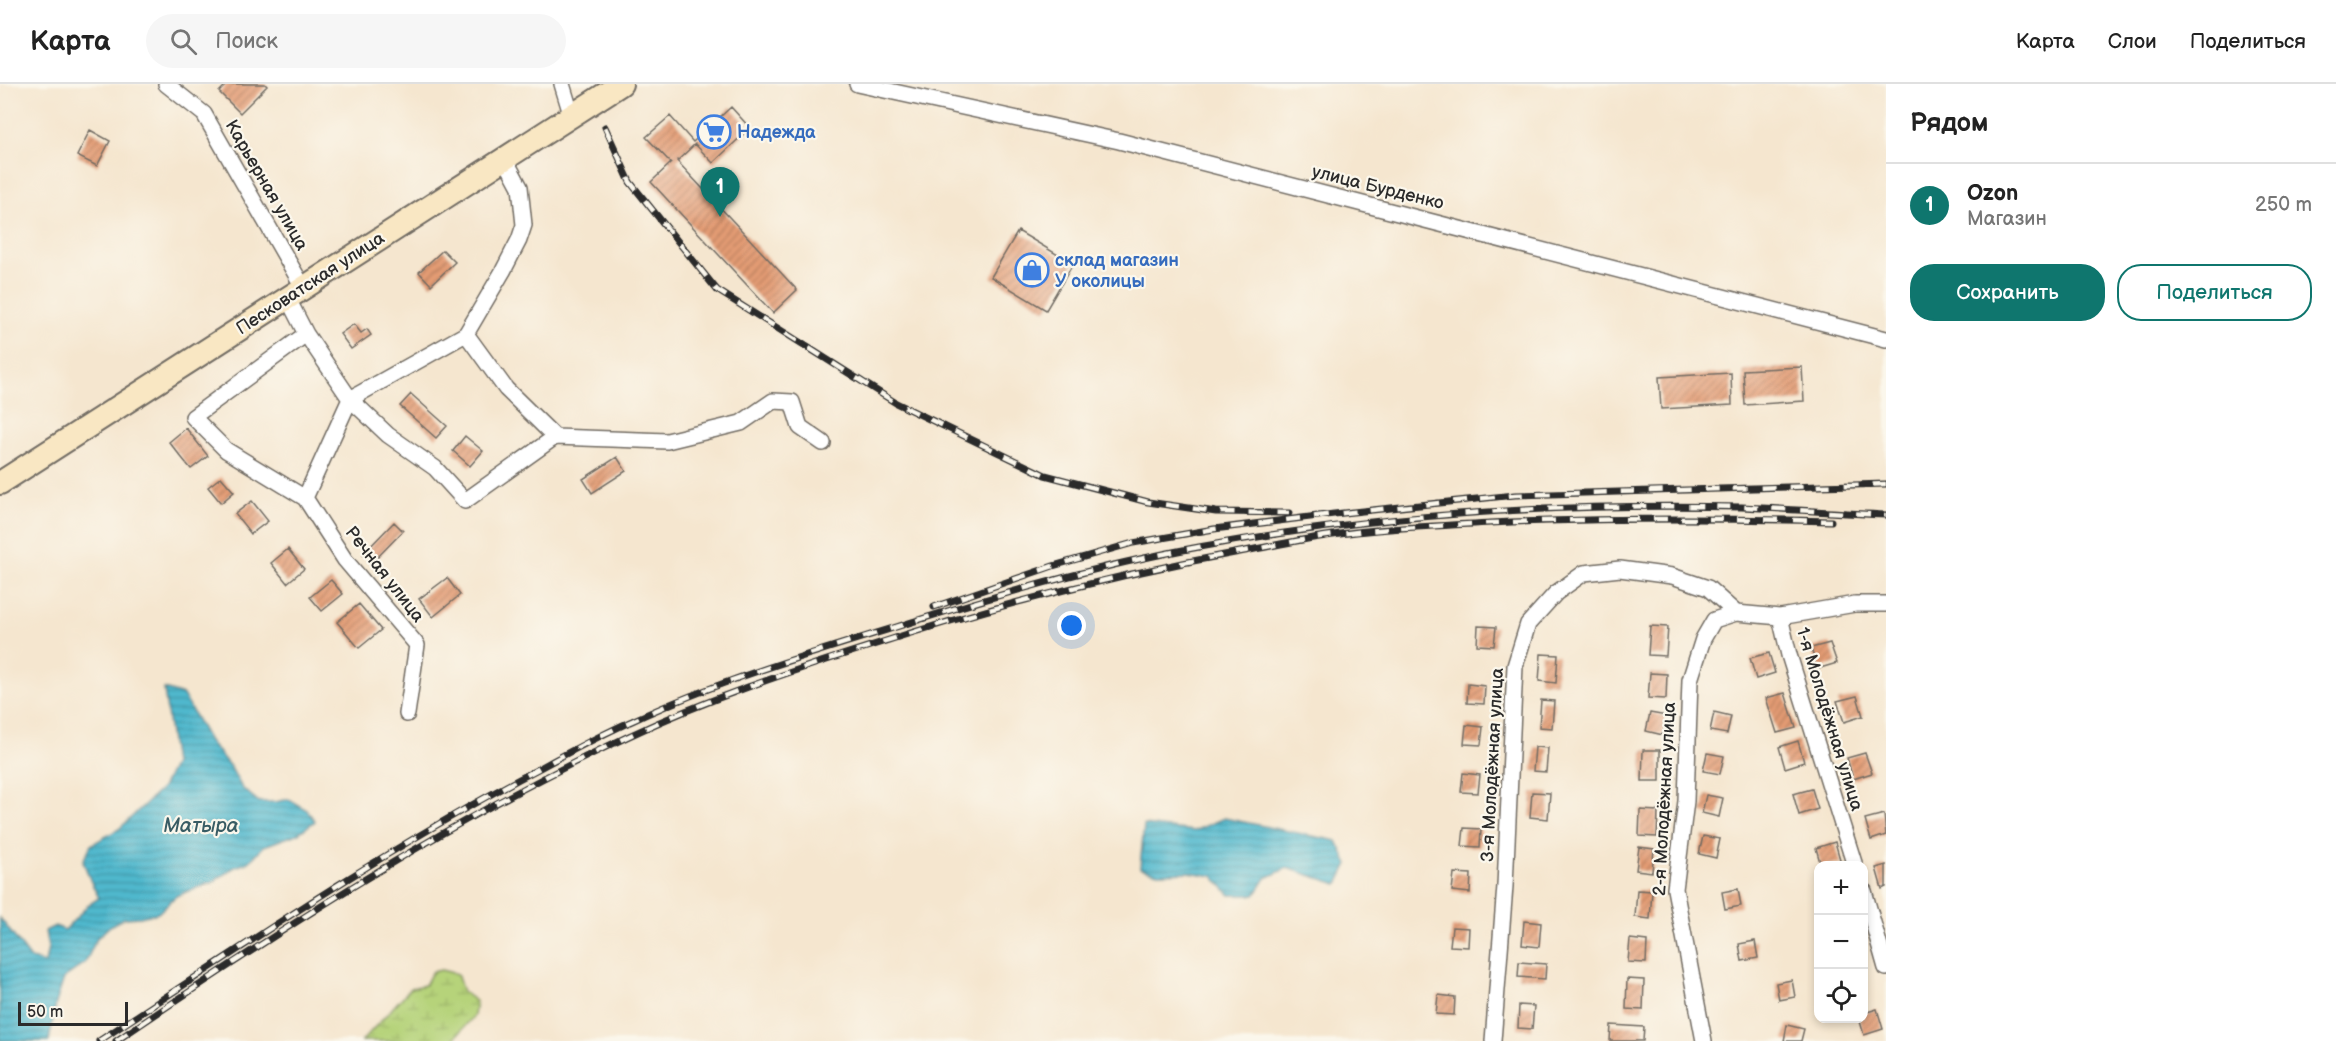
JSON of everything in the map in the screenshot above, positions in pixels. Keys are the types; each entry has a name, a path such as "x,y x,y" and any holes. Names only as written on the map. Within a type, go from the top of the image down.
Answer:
{"main road":[{"name":"Песковатская улица","path":"0,483 621,84"}],"street":[{"name":"Карьерная улица","path":"166,84 204,114 295,292"},
{"path":"561,84 572,117"},
{"name":"улица Бурденко","path":"858,84 1131,144 1886,339"},
{"path":"305,498 350,399 466,334 503,271 524,225 520,188 505,159"},
{"path":"295,292 306,334 350,399 388,435 435,468 465,501 555,437 667,441 741,423 772,401 792,402 800,427 823,443"},
{"name":"Речная улица","path":"306,334 193,417 226,450 305,498 345,560 417,645 407,714"},
{"path":"466,334 506,389 555,437"},
{"name":"3-я Молодёжная улица","path":"1493,1041 1505,886 1515,666 1528,624 1556,593 1584,573 1620,569 1672,576 1708,588 1736,613"},
{"path":"1736,613 1780,617 1855,604 1886,604"},
{"name":"2-я Молодёжная улица","path":"1704,1041 1675,889 1686,801 1690,680 1703,639 1714,620 1736,613"},
{"name":"1-я Молодёжная улица","path":"1780,617 1789,654 1854,861"},
{"path":"1868,908 1886,968"}],"green space":[{"path":"441,970 457,974 463,992 476,1001 474,1016 456,1036 456,1041 362,1041 411,988 425,985 432,972"}],"water":[{"name":"Матыра","path":"164,689 183,695 209,741 231,768 242,788 259,802 288,799 307,810 315,821 297,834 264,846 249,862 235,867 214,881 176,896 158,913 124,918 110,926 97,938 85,963 64,978 56,1003 49,1041 0,1041 0,918 31,959 45,963 48,948 45,931 55,926 65,930 88,905 99,898 83,861 91,845 119,829 162,788 174,764"},
{"path":"1224,818 1337,841 1348,864 1338,884 1287,868 1266,878 1255,895 1230,895 1213,876 1189,872 1158,873 1140,868 1144,825 1194,831"}],"building":[{"path":"227,84 265,84 267,86 240,113 219,92"},
{"path":"731,107 750,128 713,163 695,144 677,161 797,290 773,313 651,182 671,163 646,137 670,116 693,142"},
{"path":"90,130 110,141 97,166 77,156"},
{"name":"склад магазин У околицы","path":"1018,231 1073,264 1046,310 991,277"},
{"path":"443,250 455,262 431,285 419,272"},
{"path":"354,324 361,333 367,329 371,335 351,349 340,334"},
{"path":"1802,367 1804,401 1745,405 1743,370"},
{"path":"1731,373 1732,405 1661,409 1659,377"},
{"path":"411,394 447,426 436,438 400,406"},
{"path":"186,428 208,456 191,469 169,442"},
{"path":"465,436 483,451 470,466 453,451"},
{"path":"617,457 626,471 592,493 583,479"},
{"path":"221,477 234,492 221,503 208,487"},
{"path":"252,501 268,521 251,534 235,514"},
{"path":"394,522 403,531 372,563 363,554"},
{"path":"288,549 304,569 287,583 271,563"},
{"path":"447,578 460,595 433,617 419,599"},
{"path":"331,580 343,594 322,611 310,597"},
{"path":"359,604 381,630 359,648 337,622"},
{"path":"1478,626 1496,627 1494,646 1477,645"},
{"path":"1650,626 1668,627 1666,656 1648,655"},
{"path":"1830,643 1837,663 1817,669 1811,648"},
{"path":"1769,653 1775,673 1756,679 1750,658"},
{"path":"1541,654 1558,655 1556,683 1539,681"},
{"path":"1650,673 1667,674 1666,699 1648,698"},
{"path":"1468,684 1485,686 1484,704 1467,703"},
{"path":"1785,693 1796,728 1777,733 1766,698"},
{"path":"1857,696 1863,716 1844,722 1837,701"},
{"path":"1541,700 1554,701 1552,728 1539,727"},
{"path":"1714,712 1731,716 1727,734 1710,731"},
{"path":"1650,713 1667,716 1663,735 1646,731"},
{"path":"1466,725 1483,727 1481,745 1464,744"},
{"path":"1798,741 1804,762 1785,768 1779,747"},
{"path":"1535,747 1548,748 1546,772 1533,771"},
{"path":"1643,750 1660,750 1660,781 1642,781"},
{"path":"1707,753 1724,756 1720,774 1703,771"},
{"path":"1865,753 1872,773 1853,779 1847,758"},
{"path":"1463,773 1480,775 1478,793 1461,792"},
{"path":"1812,789 1818,809 1799,815 1793,794"},
{"path":"1532,792 1550,793 1548,819 1530,817"},
{"path":"1706,795 1723,798 1719,817 1702,813"},
{"path":"1640,810 1658,811 1657,837 1639,836"},
{"path":"1884,814 1886,835 1871,840 1865,819"},
{"path":"1464,828 1481,829 1480,847 1462,846"},
{"path":"1703,836 1720,839 1716,858 1699,854"},
{"path":"1835,842 1840,861 1820,861 1816,848"},
{"path":"1639,847 1654,849 1652,872 1636,870"},
{"path":"1886,865 1886,887 1882,889 1876,868"},
{"path":"1454,873 1471,874 1470,893 1452,891"},
{"path":"1738,889 1741,906 1725,909 1722,892"},
{"path":"1637,890 1652,891 1650,919 1635,917"},
{"path":"1524,921 1541,923 1539,947 1522,945"},
{"path":"1452,927 1469,928 1468,947 1450,946"},
{"path":"1630,939 1647,941 1646,963 1628,962"},
{"path":"1755,941 1758,958 1742,961 1739,944"},
{"path":"1519,962 1546,964 1545,979 1518,977"},
{"path":"1627,979 1644,980 1643,1010 1626,1009"},
{"path":"1792,980 1795,997 1779,1000 1776,983"},
{"path":"1438,995 1455,997 1454,1015 1436,1014"},
{"path":"1519,1005 1534,1006 1532,1029 1518,1028"},
{"path":"1877,1009 1883,1029 1864,1035 1860,1023 1868,1023 1868,1012"},
{"path":"1611,1025 1644,1027 1643,1041 1610,1041"},
{"path":"1787,1025 1804,1029 1801,1041 1784,1041"}],"railway":[{"path":"605,127 630,182 717,290 896,403 1045,475 1148,502 1216,512 1289,513"},
{"path":"934,607 1053,566 1133,543 1214,529 1515,495 1886,484"},
{"path":"99,1041 370,865 481,800 608,732 696,694 761,670 1007,593 1122,563 1199,547 1333,526 1401,519 1538,509 1674,506 1742,507 1886,515"},
{"path":"116,1041 303,917 431,840 562,769 629,736 718,698 916,631 1009,604 1103,581 1197,560 1346,533 1429,526 1576,520 1831,521"}],"place":[{"name":"Надежда","path":"714,132"},
{"name":"Ozon","path":"720,217"},
{"name":"склад магазин У околицы","path":"1032,270"}]}
